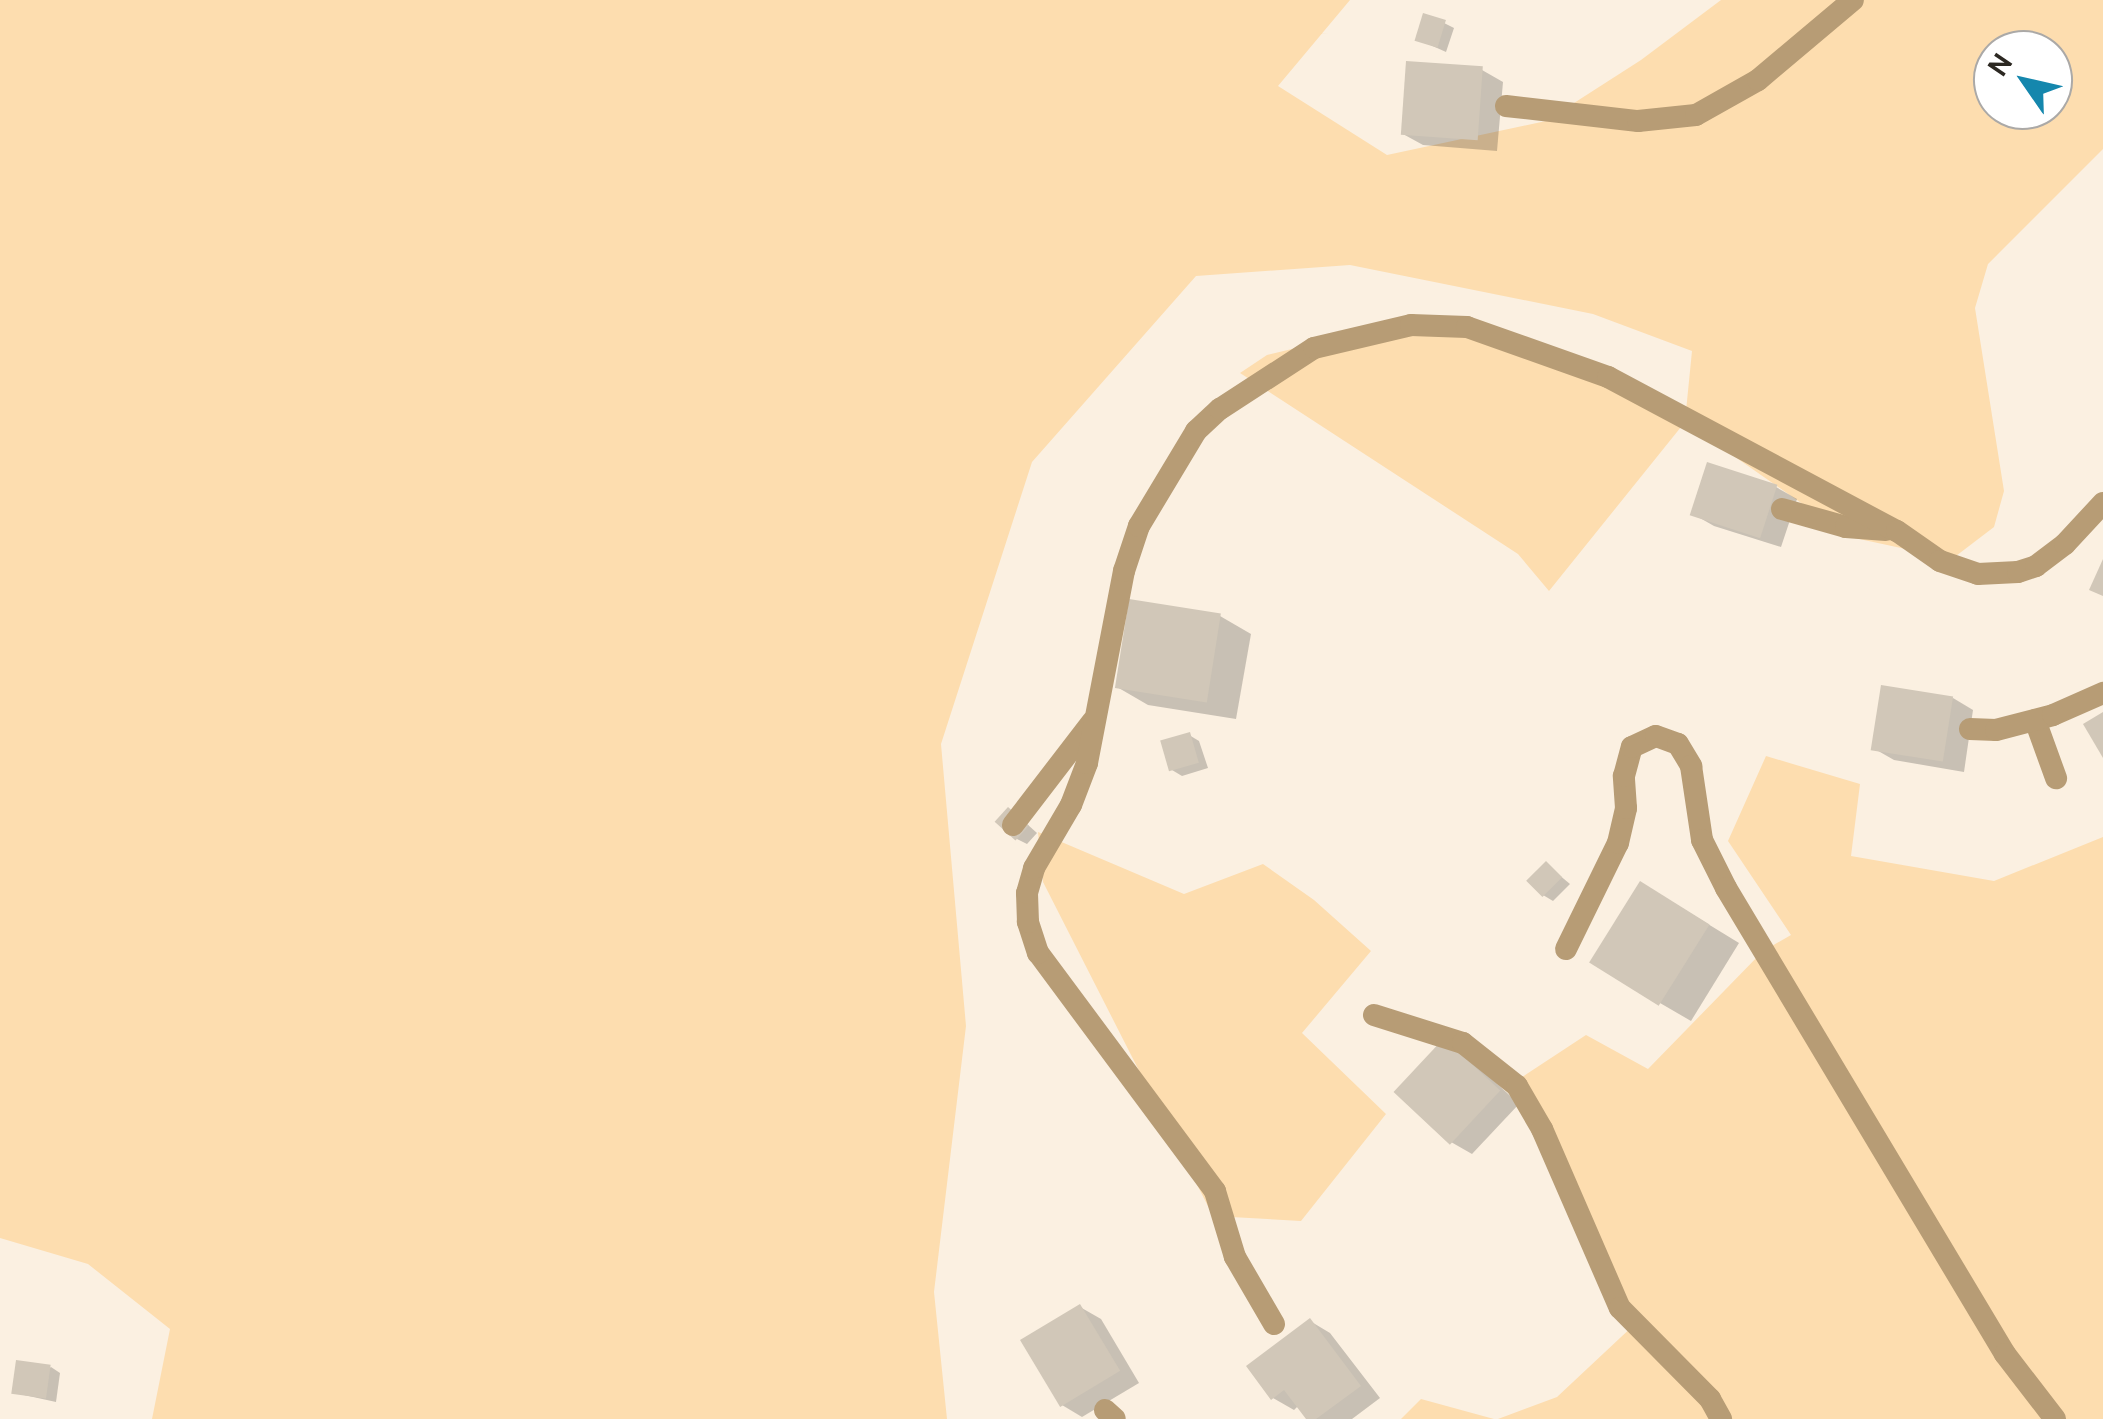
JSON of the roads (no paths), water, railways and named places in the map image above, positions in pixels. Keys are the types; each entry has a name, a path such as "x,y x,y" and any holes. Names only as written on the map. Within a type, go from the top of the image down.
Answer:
{"lane":[{"path":"1506,106 1638,120 1696,115 1758,80 1853,0"},
{"path":"1274,1324 1235,1257 1214,1191 1047,966 1028,922 1026,893 1034,868 1071,804 1097,715 1124,570 1140,526 1196,431 1220,409 1314,348 1364,333 1411,326 1467,328 1608,377 1897,531 1940,561 1978,574 2018,572 2036,566 2065,544 2103,502"},
{"path":"1782,509 1846,526 1897,531"},
{"path":"1970,729 1996,730 2035,720 2103,693"},
{"path":"1013,824 1097,715"},
{"path":"2035,720 2056,778"},
{"path":"1566,949 1618,843 1626,808 1624,776 1632,747 1656,736 1678,744 1691,766 1702,840 1726,888 2006,1354 2054,1419"},
{"path":"1374,1015 1462,1043 1517,1086 1542,1129 1620,1308 1710,1398 1721,1419"}]}
